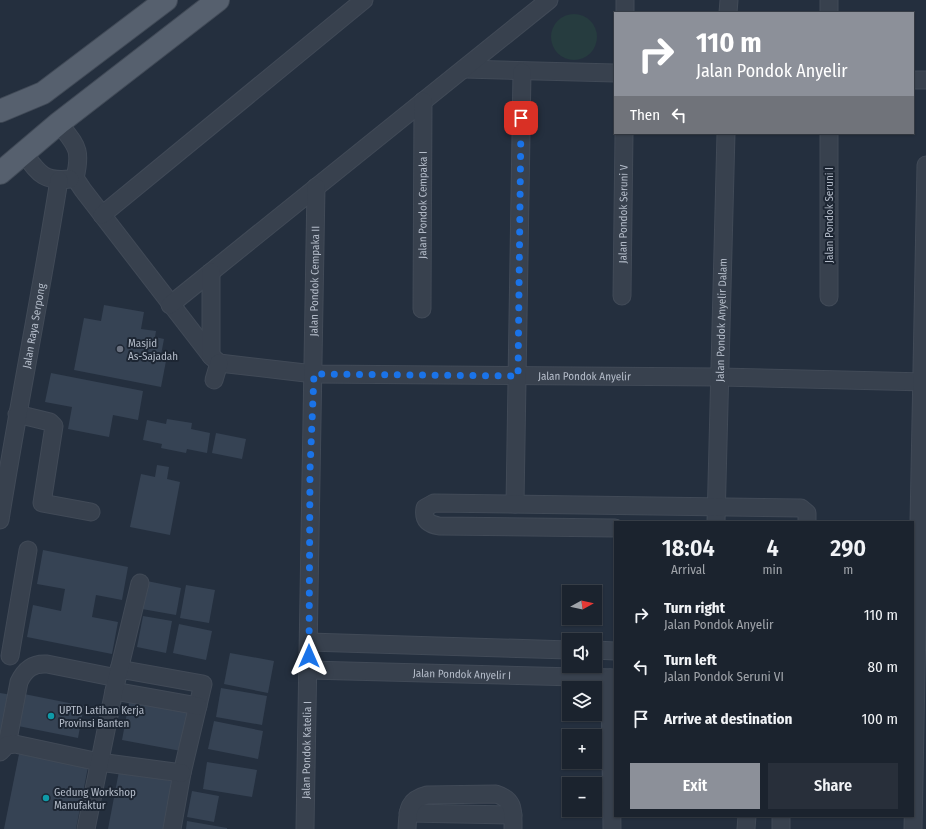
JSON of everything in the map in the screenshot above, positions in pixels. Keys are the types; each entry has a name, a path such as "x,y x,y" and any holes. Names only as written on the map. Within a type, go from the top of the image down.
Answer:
{"main road":[{"path":"0,128 42,93 166,0"},
{"path":"8,162 218,0"},
{"path":"0,112 42,93"}],"street":[{"path":"102,215 364,0"},
{"path":"170,305 549,0"},
{"path":"625,12 626,0"},
{"path":"728,0 728,12"},
{"path":"829,0 829,12"},
{"path":"464,69 522,72 614,73"},
{"path":"515,504 522,72"},
{"path":"914,80 926,80"},
{"name":"Jalan Pondok Cempaka I","path":"422,309 424,101"},
{"name":"Jalan Raya Serpong","path":"0,520 17,414 49,247 79,152 59,123"},
{"name":"Jalan Pondok Seruni V","path":"622,296 624,134"},
{"name":"Jalan Pondok Anyelir Dalam","path":"716,514 726,134"},
{"name":"Jalan Pondok Seruni I","path":"829,134 829,297"},
{"path":"8,162 46,178 71,174 170,305 215,360"},
{"path":"914,801 918,688 924,382 926,165"},
{"name":"Jalan Pondok Cempaka II","path":"309,642 310,470 314,374 316,187"},
{"path":"211,272 215,360 214,380"},
{"name":"Jalan Pondok Anyelir","path":"215,360 314,374 720,378 924,382"},
{"path":"17,414 50,422 54,426 42,503 92,512"},
{"path":"612,506 613,528 439,526 432,525 426,521 424,515 425,508 434,503 612,506 716,514 801,508 807,513 807,521"},
{"path":"28,550 5,655 117,679 198,706"},
{"path":"86,829 117,679 140,583"},
{"path":"309,642 562,650"},
{"name":"Jalan Pondok Katelia I","path":"305,829 309,642"},
{"path":"602,650 614,651"},
{"path":"4,748 19,682 26,671 38,663"},
{"name":"Jalan Pondok Anyelir I","path":"309,670 613,678"},
{"path":"612,829 613,678"},
{"path":"117,679 203,684 182,774 172,829"},
{"path":"4,748 15,744 99,762 182,774"},
{"path":"746,829 747,817"},
{"path":"781,817 781,829"},
{"path":"913,817 913,829"},
{"path":"408,821 513,822"}],"green space":[{"path":"569,14 579,14 587,18 593,24 597,32 597,42 593,50 587,56 579,60 569,60 561,56 555,50 551,42 551,32 555,24 561,18"}],"building":[{"name":"Masjid As-Sajadah","path":"104,305 144,312 141,329 156,331 155,337 164,339 160,360 166,361 161,387 74,370 84,318 101,321"},
{"path":"51,373 143,391 138,420 113,415 109,437 68,429 72,407 45,402"},
{"path":"167,419 192,423 191,429 210,433 207,453 187,449 186,453 161,448 162,444 143,440 147,420 166,424"},
{"path":"216,433 246,439 242,459 212,453"},
{"path":"157,465 169,467 167,479 180,482 170,535 130,527 141,474 155,477"},
{"path":"43,550 128,567 122,600 96,595 92,617 118,622 112,654 27,637 33,605 61,611 65,589 37,584"},
{"path":"147,581 181,588 176,615 142,609"},
{"path":"186,585 215,590 209,623 180,618"},
{"path":"143,616 172,621 166,653 137,647"},
{"path":"179,624 212,631 206,660 173,653"},
{"path":"230,653 274,661 268,693 224,684"},
{"path":"221,688 267,696 262,725 216,717"},
{"path":"0,693 12,695 5,732 0,731"},
{"name":"UPTD Latihan Kerja Provinsi Banten","path":"24,694 84,706 78,738 18,726"},
{"path":"130,697 190,709 181,751 122,740"},
{"path":"214,721 263,731 258,759 208,749"},
{"name":"Gedung Workshop Manufaktur","path":"19,754 88,767 76,829 4,829"},
{"path":"207,762 257,770 252,797 203,789"},
{"path":"119,771 172,781 163,829 108,829"},
{"path":"192,791 219,796 214,822 187,817"},
{"path":"187,821 227,828 227,829 186,829"}],"place":[{"name":"Masjid As-Sajadah","path":"120,349"},
{"name":"UPTD Latihan Kerja Provinsi Banten","path":"51,716"},
{"name":"Gedung Workshop Manufaktur","path":"46,798"}],"route":[{"path":"309,656 310,470 314,374 518,376 521,118"}]}
